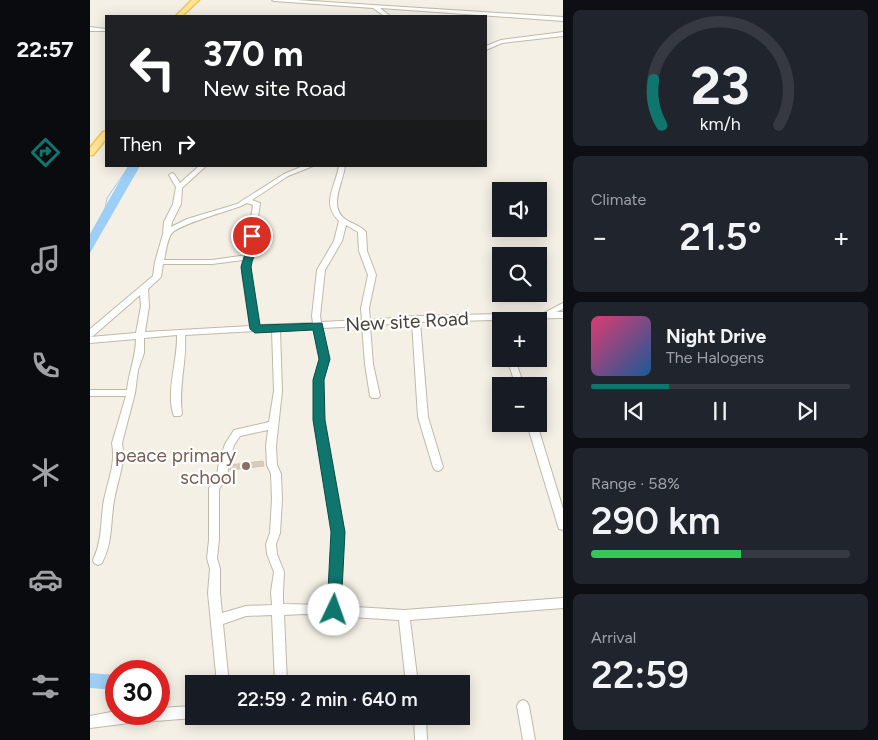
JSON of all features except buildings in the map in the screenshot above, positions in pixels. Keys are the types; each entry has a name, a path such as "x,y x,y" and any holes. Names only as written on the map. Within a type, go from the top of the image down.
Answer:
{"main road":[{"path":"180,15 196,0"},
{"path":"90,153 105,135"}],"street":[{"path":"274,0 563,18"},
{"path":"373,6 385,15"},
{"path":"90,29 105,30"},
{"path":"487,48 501,42 563,34"},
{"path":"179,187 202,167"},
{"path":"168,234 178,226 227,210 286,175 307,167"},
{"path":"342,167 340,181 332,202 335,212 343,221 359,229 364,236 362,251 372,275 371,287 366,301 366,323 374,396"},
{"path":"90,334 157,277 159,262 168,234 168,222 176,204 179,187 172,175"},
{"path":"248,199 250,202 257,203 252,223 252,237 248,244 252,246 250,255 247,258 246,273 255,329"},
{"path":"334,610 338,532 319,420 318,380 324,359 316,308 321,270 338,241 343,221"},
{"path":"159,262 212,262 247,258"},
{"path":"98,560 104,551 109,521 109,502 119,462 117,444 131,393 134,370 140,353 140,335 146,306 144,287"},
{"path":"547,314 563,306"},
{"name":"New site Road","path":"547,315 563,315"},
{"name":"New site Road","path":"90,340 181,332 492,316"},
{"path":"416,319 423,417 438,467"},
{"path":"276,328 278,392 271,446 272,465 276,474 276,506 275,533 271,544 272,554 280,572 277,592 281,675"},
{"path":"177,414 175,398 182,357 181,332"},
{"path":"90,393 131,393"},
{"path":"221,675 214,593 215,569 212,558 214,488 222,477 224,462 230,449 230,444 237,433 273,425"},
{"path":"534,432 563,526"},
{"path":"217,620 246,611 334,610 404,615 563,603"},
{"path":"404,615 411,675"},
{"path":"523,706 529,740"},
{"path":"90,722 113,716 158,716 185,713"},
{"path":"420,725 421,740"}],"water":[{"path":"127,167 139,167 90,253 90,234"},
{"path":"90,673 105,674 105,689 90,688"}],"waterway":[{"path":"105,209 107,198 128,167"}],"place":[{"name":"peace primary school","path":"246,466"}],"route":[{"path":"252,236 248,244 252,246 250,257 247,258 246,273 255,329 318,326 324,359 318,380 319,420 338,532 334,610"}]}
